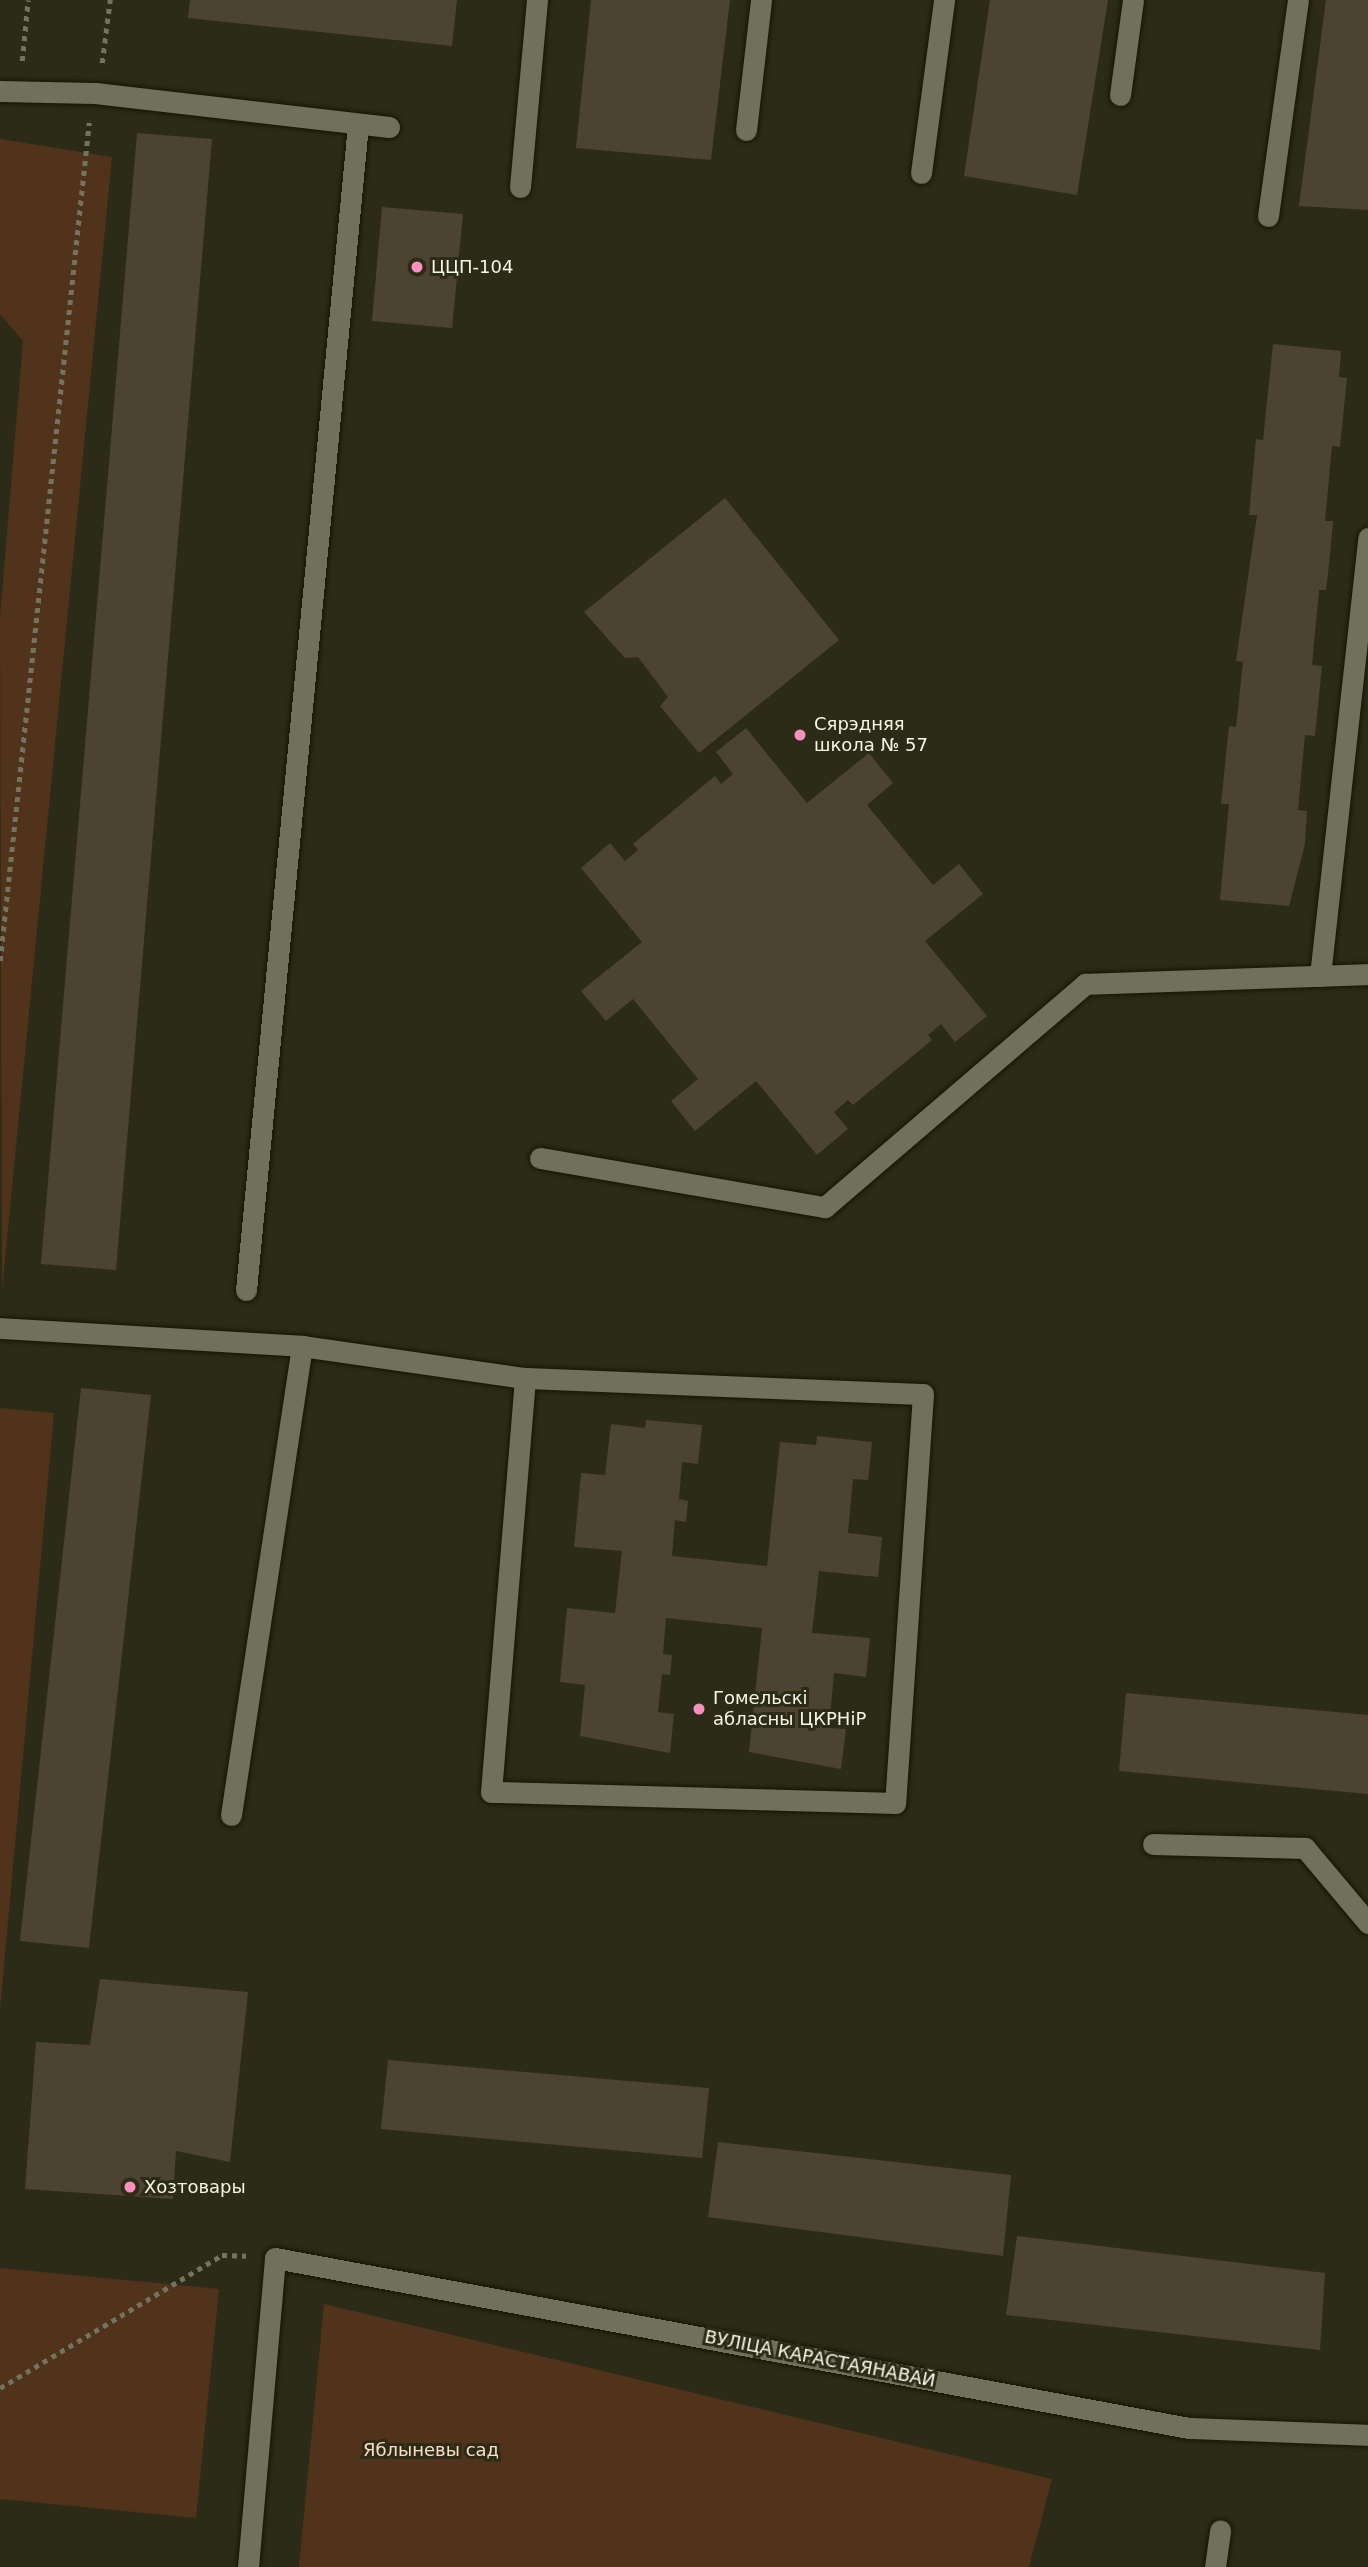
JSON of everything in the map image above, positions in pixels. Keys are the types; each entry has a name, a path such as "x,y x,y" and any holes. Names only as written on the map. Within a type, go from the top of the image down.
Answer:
{"street":[{"path":"520,187 537,0"},
{"path":"746,130 761,0"},
{"path":"920,173 944,0"},
{"path":"1119,95 1133,0"},
{"path":"1268,216 1298,0"},
{"path":"0,91 95,93 389,127"},
{"path":"246,1290 358,124"},
{"path":"1320,976 1368,538"},
{"path":"540,1158 825,1207 1086,984 1368,974"},
{"path":"0,1328 302,1346 525,1378 923,1394 895,1803 491,1792 525,1378"},
{"path":"231,1815 302,1346"},
{"path":"1153,1844 1305,1848 1368,1923"},
{"name":"ВУЛІЦА КАРАСТАЯНАВАЙ","path":"248,2567 275,2258 1189,2428 1368,2435"},
{"path":"1215,2567 1220,2530"}],"path":[{"path":"21,64 28,0"},
{"path":"102,69 110,0"},
{"path":"0,961 90,113"},
{"path":"0,2388 222,2255"}],"green space":[{"path":"0,139 112,157 2,1291 0,617 23,341 0,314"},
{"path":"0,1408 54,1413 0,2011"},
{"path":"0,2268 219,2289 196,2518 0,2499"},
{"name":"Яблыневы сад","path":"324,2304 1052,2479 1029,2567 299,2567"}],"building":[{"path":"190,0 457,0 452,46 188,18"},
{"path":"591,0 730,0 711,160 576,148"},
{"path":"990,0 1108,0 1077,195 964,176"},
{"path":"1326,0 1368,0 1368,210 1299,206"},
{"path":"137,133 212,139 116,1270 41,1264"},
{"name":"ЦЦП-104","path":"382,207 463,214 452,328 372,321"},
{"path":"1273,344 1341,351 1339,377 1347,378 1340,447 1332,446 1325,521 1333,521 1330,556 1326,590 1319,590 1312,665 1322,666 1315,736 1305,735 1298,810 1307,811 1305,844 1289,906 1220,900 1229,804 1221,804 1229,726 1236,727 1243,662 1236,661 1257,515 1249,515 1256,439 1263,440"},
{"path":"725,498 839,640 699,753 660,706 668,697 638,657 625,658 584,612"},
{"path":"746,728 807,803 869,753 893,783 867,805 933,885 959,864 983,894 925,941 987,1016 955,1042 941,1024 928,1035 932,1040 853,1105 848,1100 834,1112 848,1129 817,1155 756,1081 695,1131 671,1101 698,1079 633,999 606,1021 581,991 642,942 581,868 610,843 625,861 638,850 633,844 715,776 721,784 733,774 716,752"},
{"path":"81,1388 151,1395 89,1948 20,1941"},
{"path":"646,1420 702,1425 698,1464 682,1462 679,1499 688,1501 686,1522 675,1520 672,1556 767,1566 780,1442 816,1445 817,1436 872,1442 868,1480 853,1479 848,1533 882,1537 878,1577 819,1571 812,1633 870,1638 866,1677 834,1673 829,1728 846,1729 841,1769 749,1752 762,1628 666,1618 663,1654 672,1655 670,1675 662,1674 658,1712 674,1714 670,1753 580,1736 585,1685 560,1682 567,1608 615,1613 622,1551 574,1547 581,1473 605,1475 611,1424 645,1428"},
{"path":"1126,1693 1368,1715 1368,1794 1119,1771"},
{"path":"100,1979 248,1992 230,2162 176,2151 173,2199 25,2189 36,2042 90,2045"},
{"path":"388,2060 709,2088 702,2158 381,2129"},
{"path":"718,2142 1011,2175 1003,2256 708,2217"},
{"path":"1017,2236 1325,2273 1320,2350 1006,2315"}],"place":[{"name":"ЦЦП-104","path":"417,267"},
{"name":"Сярэдняя школа № 57","path":"800,735"},
{"name":"Гомельскі абласны ЦКРНіР","path":"699,1709"},
{"name":"Хозтовары","path":"130,2187"}]}
